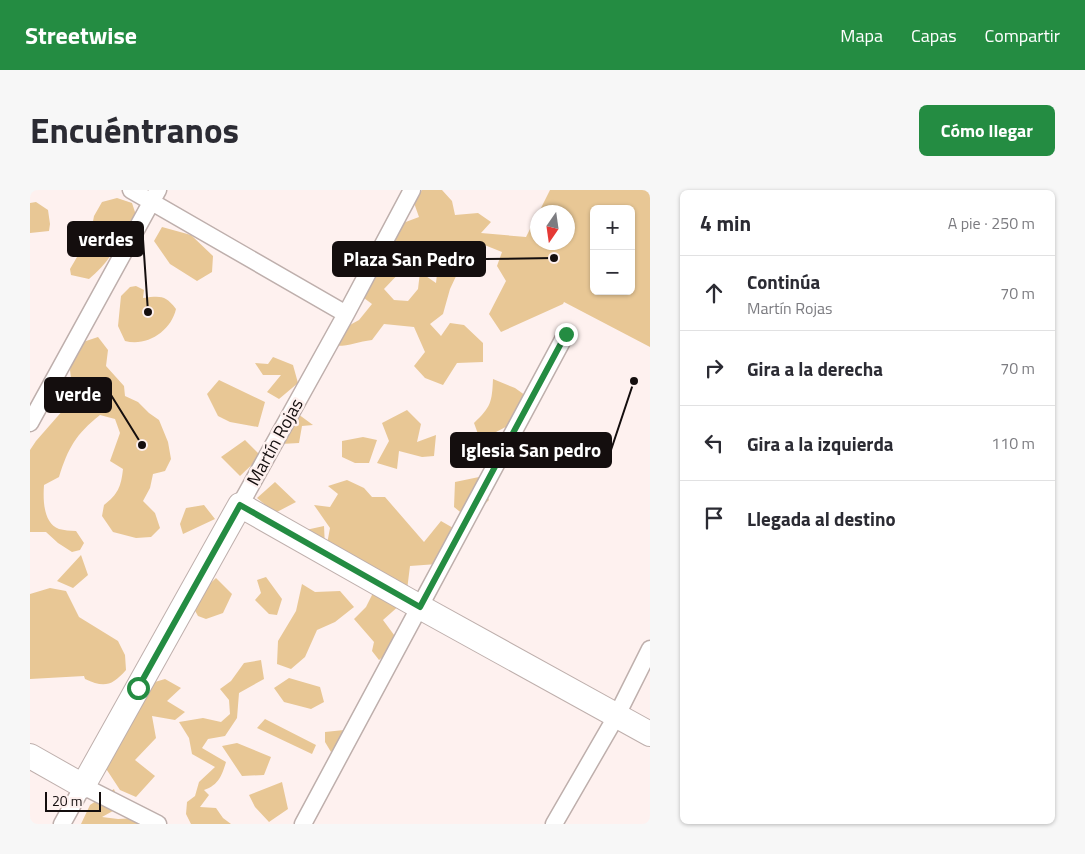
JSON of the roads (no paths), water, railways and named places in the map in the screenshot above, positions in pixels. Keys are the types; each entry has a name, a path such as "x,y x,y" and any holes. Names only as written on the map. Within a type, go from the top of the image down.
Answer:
{"street":[{"path":"131,190 155,196 346,314"},
{"name":"Martín Rojas","path":"62,824 346,314 412,190"},
{"path":"30,423 155,196"},
{"path":"303,824 566,334"},
{"path":"240,505 650,734"},
{"path":"554,824 617,715 650,649"},
{"path":"30,756 83,786 158,824"}],"place":[{"name":"Plaza San Pedro","path":"554,258"},
{"name":"verdes","path":"148,312"},
{"name":"Iglesia San pedro","path":"634,381"},
{"name":"verde","path":"142,445"}]}
